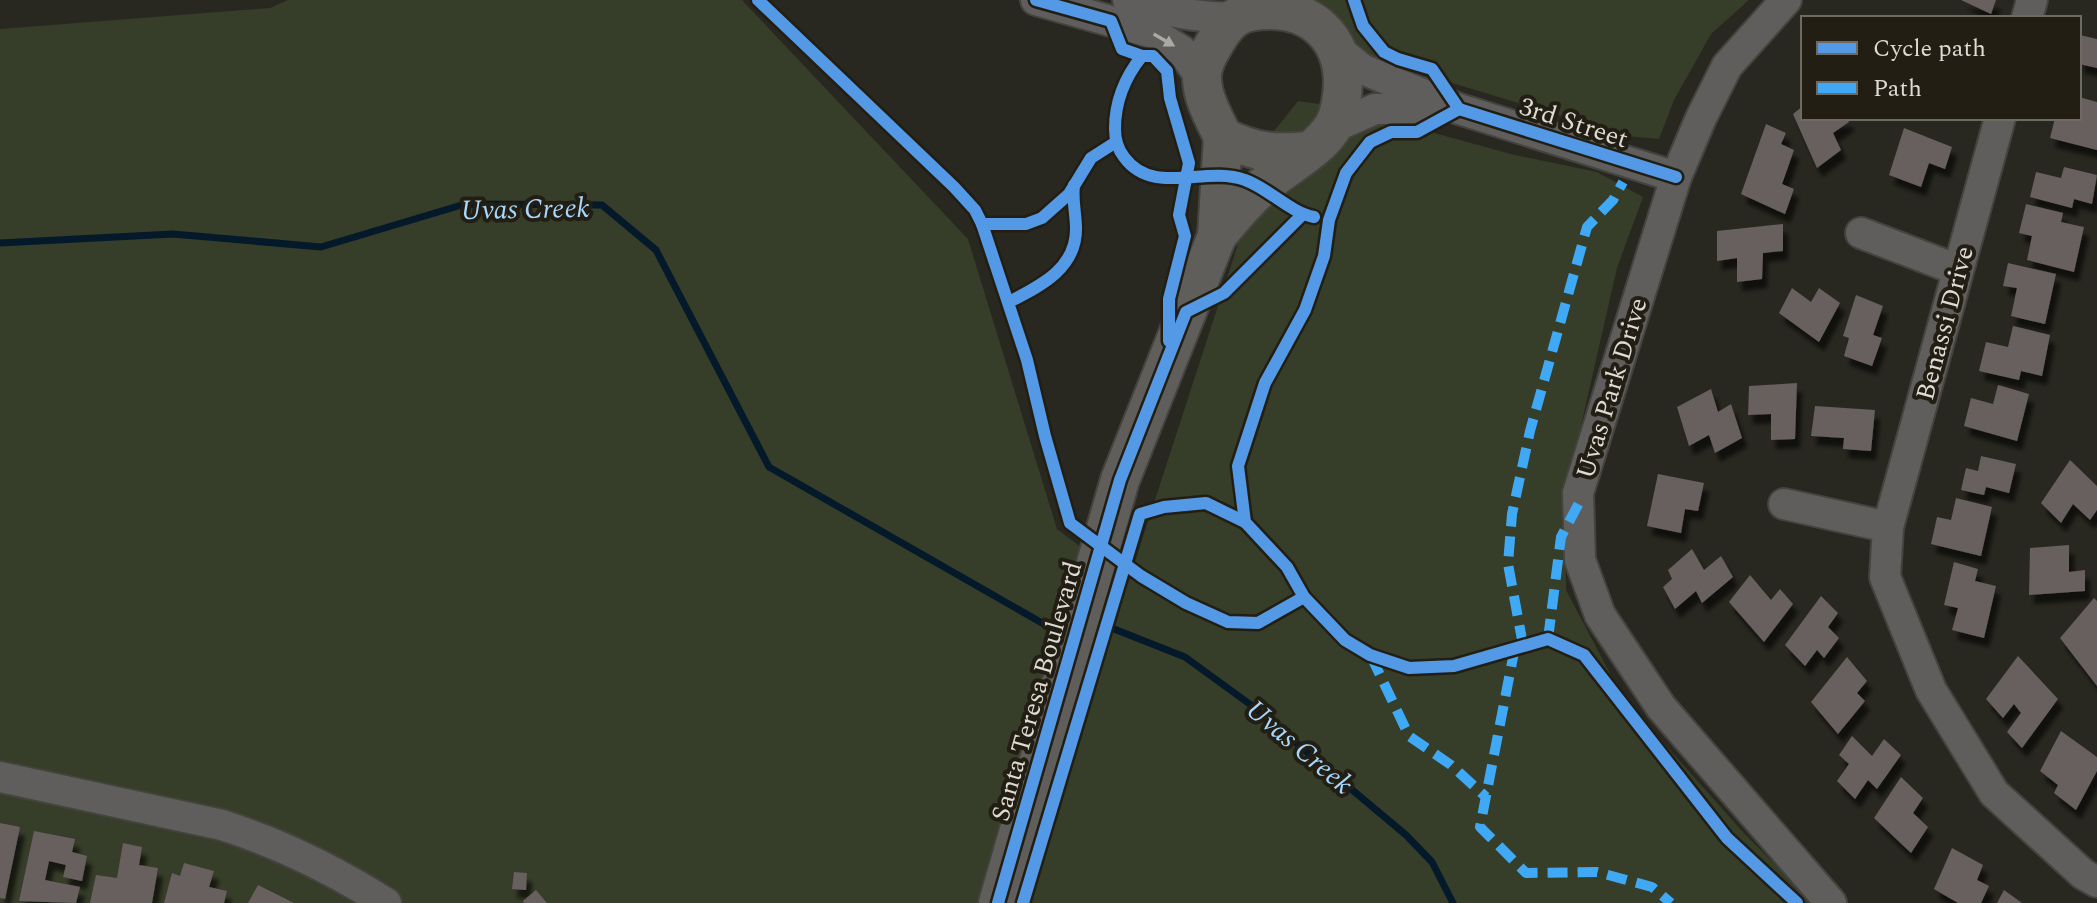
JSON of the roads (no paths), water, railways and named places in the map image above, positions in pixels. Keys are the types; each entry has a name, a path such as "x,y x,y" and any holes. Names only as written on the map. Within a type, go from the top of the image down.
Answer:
{"main road":[{"path":"1249,9 1281,10 1330,28 1343,69 1343,91 1322,139 1271,154 1248,149 1223,137 1208,103 1202,79 1206,58 1249,9"},
{"name":"Santa Teresa Boulevard","path":"1217,236 1223,137"},
{"name":"Santa Teresa Boulevard","path":"998,903 1120,480 1217,236 1237,211 1266,184 1322,139"}],"street":[{"path":"1036,0 1153,33 1182,51 1202,79"},
{"path":"1128,0 1163,11 1208,18 1249,9"},
{"name":"Uvas Park Drive","path":"1786,0 1727,66 1676,177 1578,493 1580,560 1600,615 1661,707 1831,903"},
{"name":"3rd Street","path":"1330,28 1362,69 1459,109 1676,177"},
{"name":"3rd Street","path":"1322,139 1375,109 1459,109"},
{"name":"Benassi Drive","path":"1999,120 1888,527 1885,577 1931,690 1994,793 2083,874 2097,882"},
{"path":"1861,233 1958,270"},
{"path":"1784,504 1888,527"},
{"path":"0,777 245,832 296,852 386,903"}],"waterway":[{"name":"Uvas Creek","path":"0,243 173,234 321,247 465,204 602,205 656,250 769,467 1056,631"},
{"name":"Uvas Creek","path":"1114,629 1185,657 1251,705 1406,835 1432,862 1453,903"}]}
